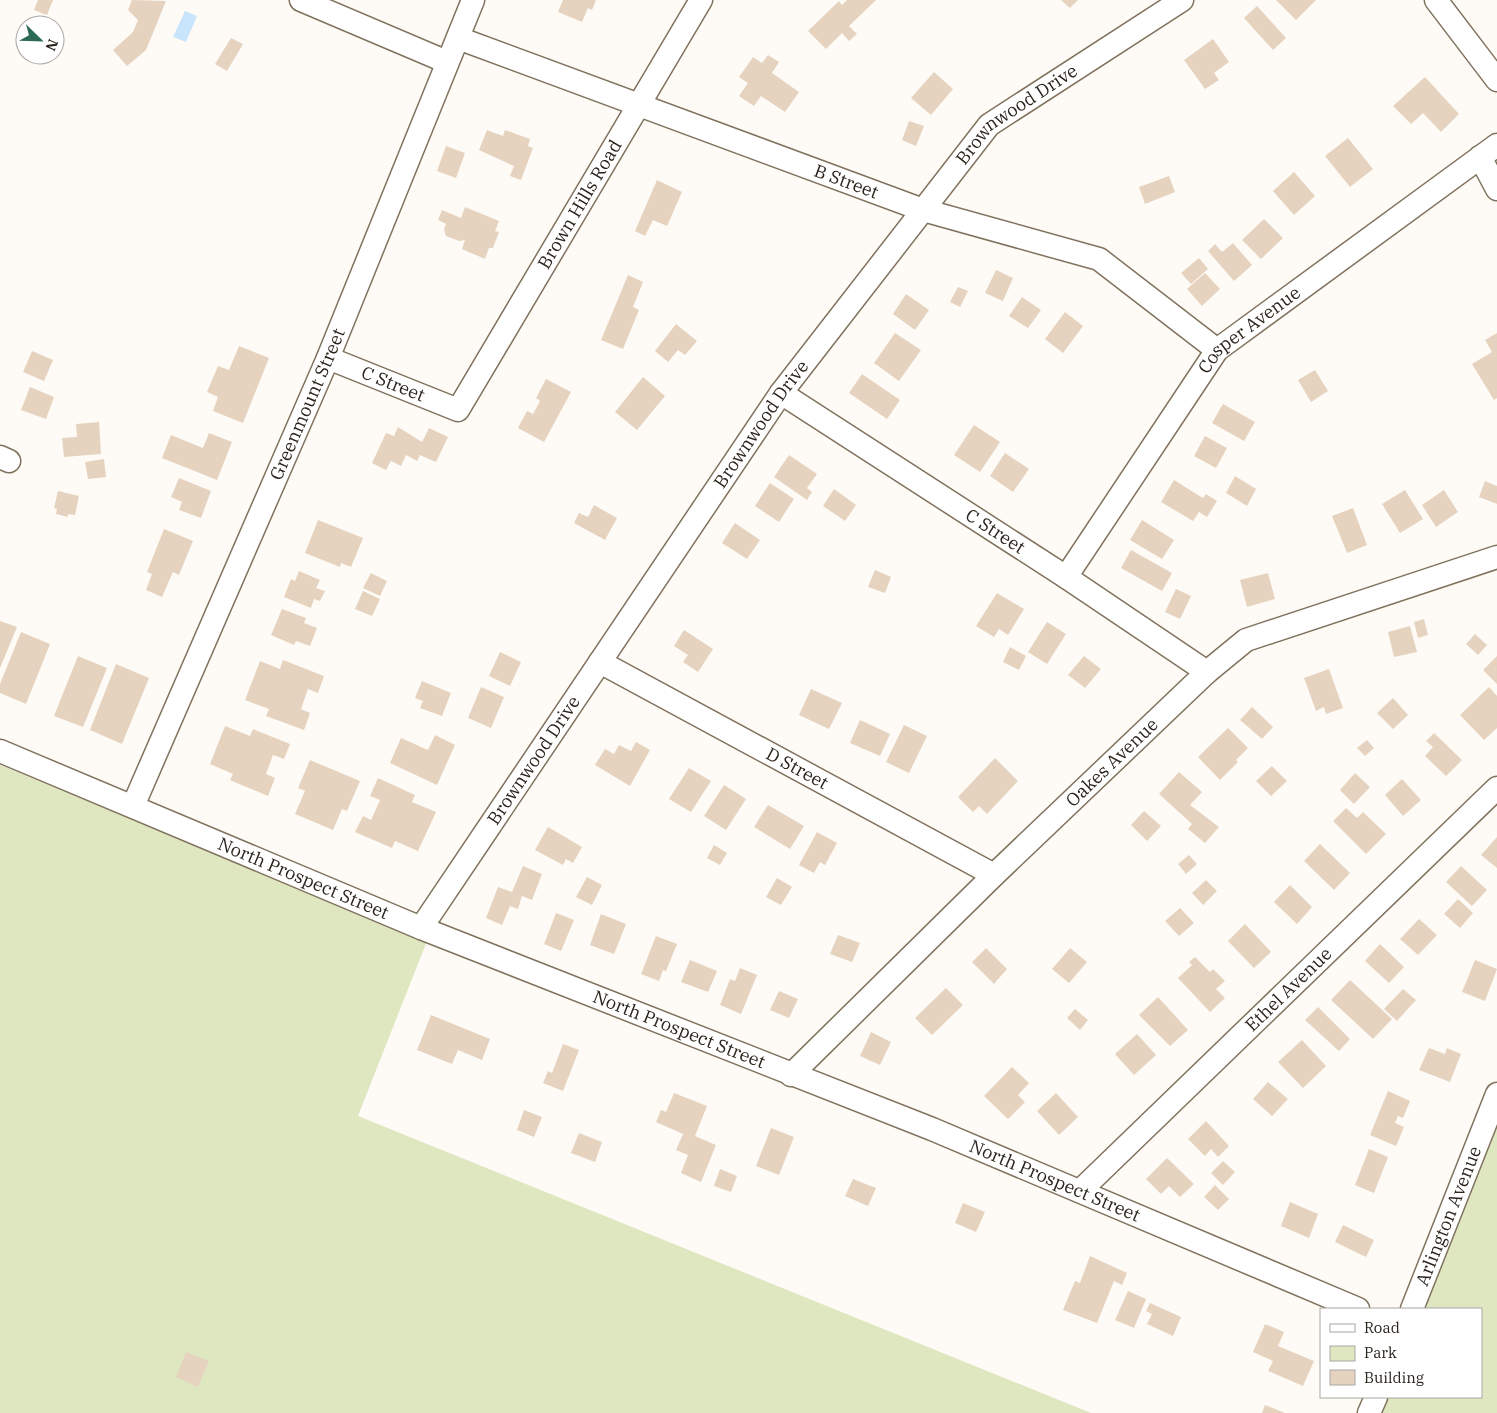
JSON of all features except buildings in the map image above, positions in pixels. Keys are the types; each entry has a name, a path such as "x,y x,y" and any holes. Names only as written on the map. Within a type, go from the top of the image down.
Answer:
{"street":[{"path":"301,0 447,62"},
{"name":"Greenmount Street","path":"133,806 328,358 473,0"},
{"name":"Brown Hills Road","path":"458,410 701,0"},
{"name":"Brownwood Drive","path":"421,928 781,393 989,125 1182,0"},
{"path":"1436,0 1497,80"},
{"name":"B Street","path":"458,38 923,210 1099,259 1216,350"},
{"path":"1489,151 1497,189"},
{"name":"Cosper Avenue","path":"1066,577 1216,350 1489,151"},
{"name":"C Street","path":"328,358 458,410"},
{"name":"C Street","path":"781,393 1066,577 1207,672"},
{"name":"Oakes Avenue","path":"791,1074 994,875 1207,672 1246,640 1497,556"},
{"name":"D Street","path":"600,662 994,875"},
{"name":"North Prospect Street","path":"0,751 421,928 932,1129 1356,1308"},
{"name":"Ethel Avenue","path":"1080,1191 1497,788"},
{"name":"Arlington Avenue","path":"1412,1308 1497,1094"},
{"path":"1369,1413 1376,1398"}],"green space":[{"path":"0,765 427,941 358,1116 1091,1413 0,1413"},
{"path":"1497,1094 1497,1413 1369,1413 1376,1398 1482,1398 1482,1308 1412,1308"}],"water":[{"path":"185,11 197,16 186,42 173,37"}]}
